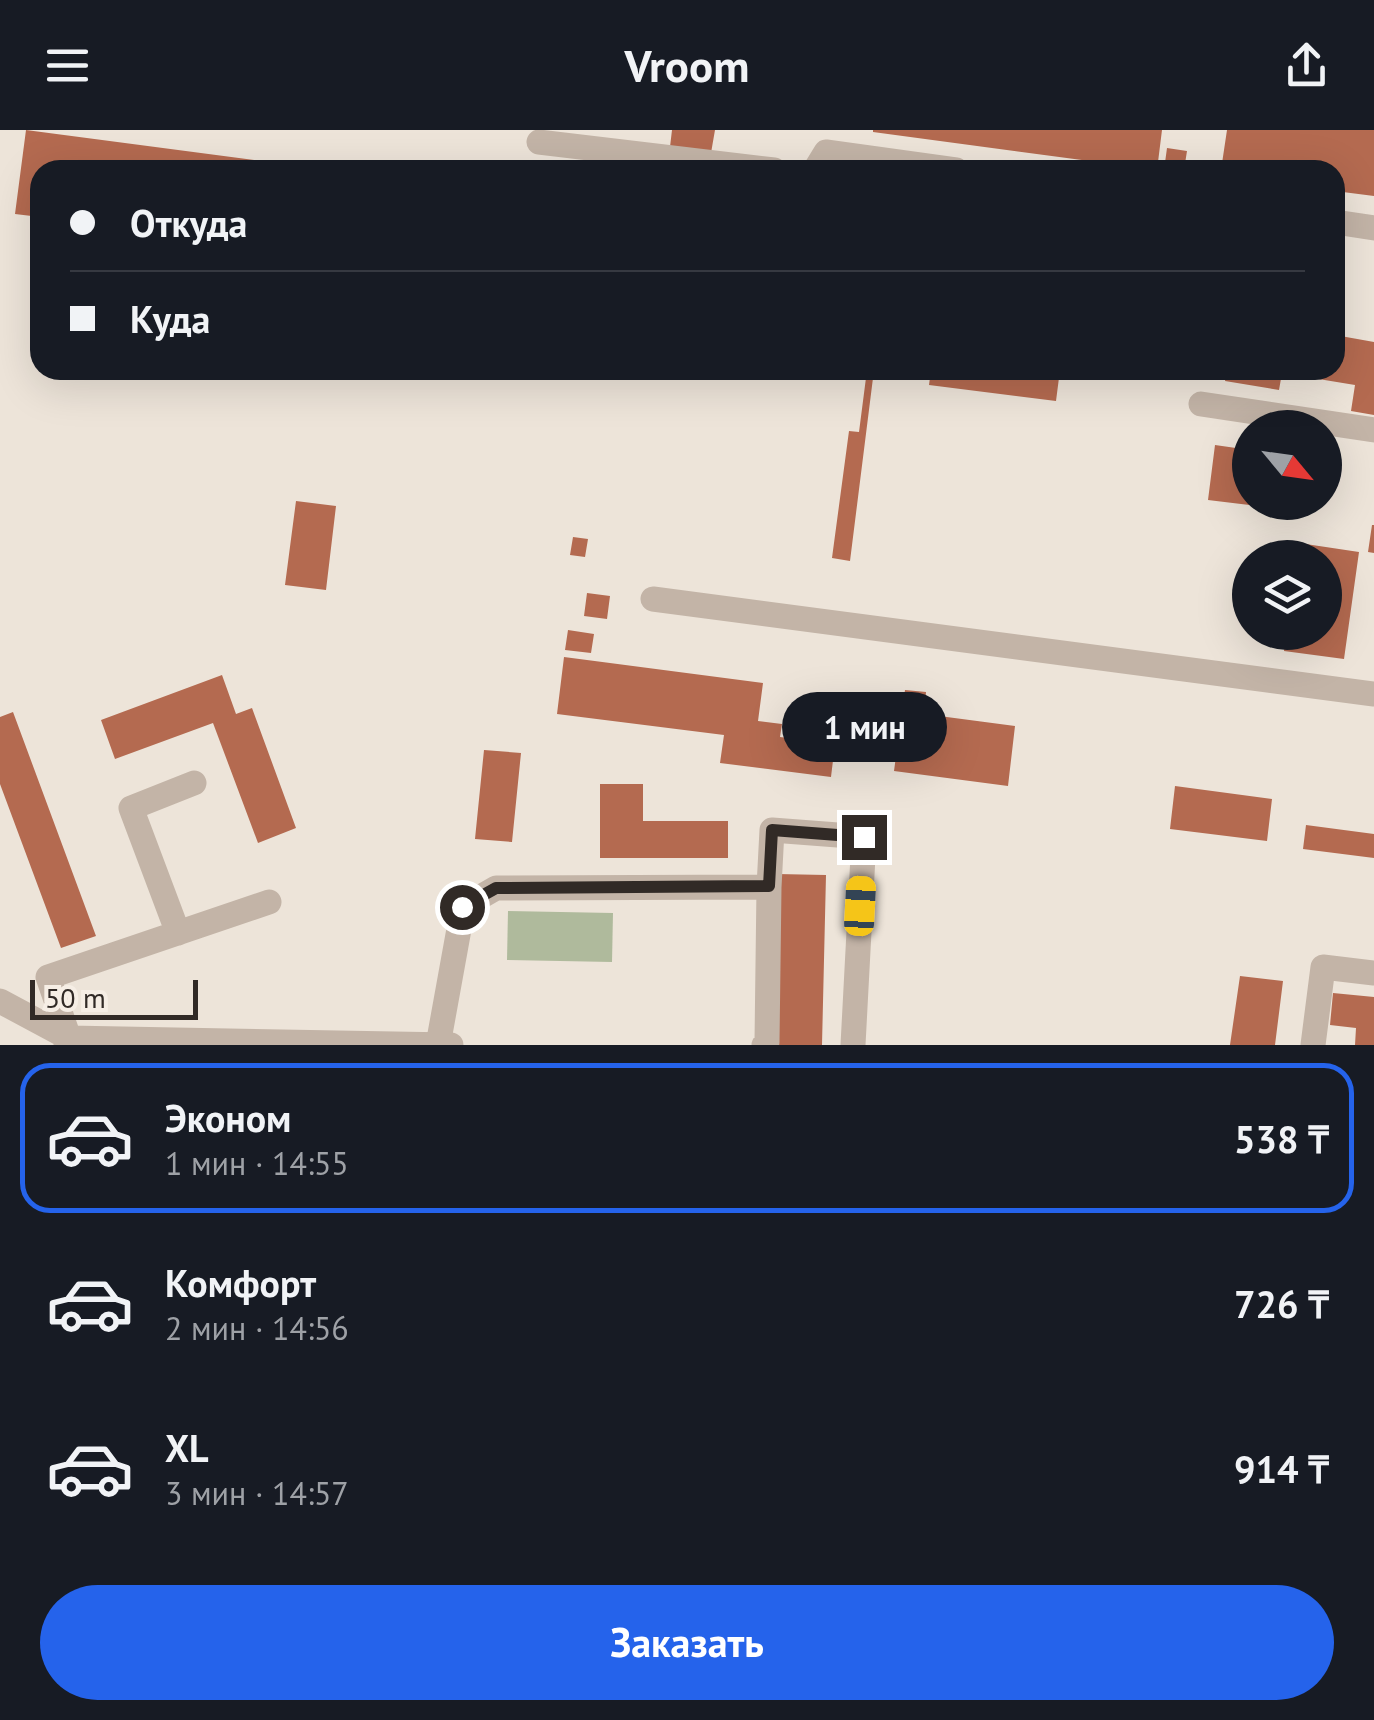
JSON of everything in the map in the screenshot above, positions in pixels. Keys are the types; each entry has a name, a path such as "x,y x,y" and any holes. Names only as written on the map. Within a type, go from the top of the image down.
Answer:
{"lane":[{"path":"540,142 690,160"},
{"path":"821,160 826,152 884,160"},
{"path":"1345,224 1374,228"},
{"path":"1201,404 1374,430"},
{"path":"653,600 1374,694"},
{"path":"178,933 131,808 194,783"},
{"path":"764,1045 772,830 864,837 853,1045"},
{"path":"438,1045 462,907 496,888 769,886"},
{"path":"67,1042 48,977 270,902"},
{"path":"1313,1045 1323,967 1374,973"},
{"path":"0,1000 67,1042 452,1045"}],"green space":[{"path":"508,911 613,913 612,962 507,960"}],"building":[{"path":"26,130 255,160 30,160 30,216 15,214"},
{"path":"672,130 715,130 711,153 670,147"},
{"path":"1162,130 1158,160 1082,160 873,132"},
{"path":"1227,130 1374,130 1374,196 1345,192 1345,160 1222,160"},
{"path":"1167,148 1187,151 1186,160 1165,160"},
{"path":"1345,337 1374,342 1374,415 1351,411 1355,385 1325,380 1345,380"},
{"path":"866,380 873,380 850,561 832,558 849,431 859,432"},
{"path":"930,380 1059,380 1056,401 929,385"},
{"path":"1225,380 1281,380 1279,390"},
{"path":"1215,445 1232,447 1232,503 1208,500"},
{"path":"296,501 336,506 326,590 285,585"},
{"path":"1374,525 1374,553 1368,552"},
{"path":"573,537 588,539 585,557 570,555"},
{"path":"1342,549 1359,552 1344,659 1284,651 1342,650"},
{"path":"587,593 610,596 607,619 584,616"},
{"path":"568,630 594,634 591,653 565,650"},
{"path":"564,657 763,683 758,721 782,724 780,737 835,744 831,777 720,763 724,735 557,714"},
{"path":"222,675 236,714 252,708 296,828 258,843 213,723 115,759 101,720"},
{"path":"905,690 926,692 924,714 1015,726 1008,786 894,771"},
{"path":"13,712 96,936 61,948 0,784 0,717"},
{"path":"484,750 521,753 512,842 475,839"},
{"path":"600,784 643,784 643,821 728,821 728,858 600,858"},
{"path":"1175,786 1272,799 1267,841 1170,829"},
{"path":"1306,825 1374,834 1374,858 1303,849"},
{"path":"777,874 826,875 822,1045 774,1045"},
{"path":"1240,976 1283,981 1275,1045 1230,1045"},
{"path":"1333,993 1374,997 1374,1045 1355,1045 1356,1028 1330,1025"}],"route":[{"path":"462,907 496,888 769,886 772,830 864,837"}]}
